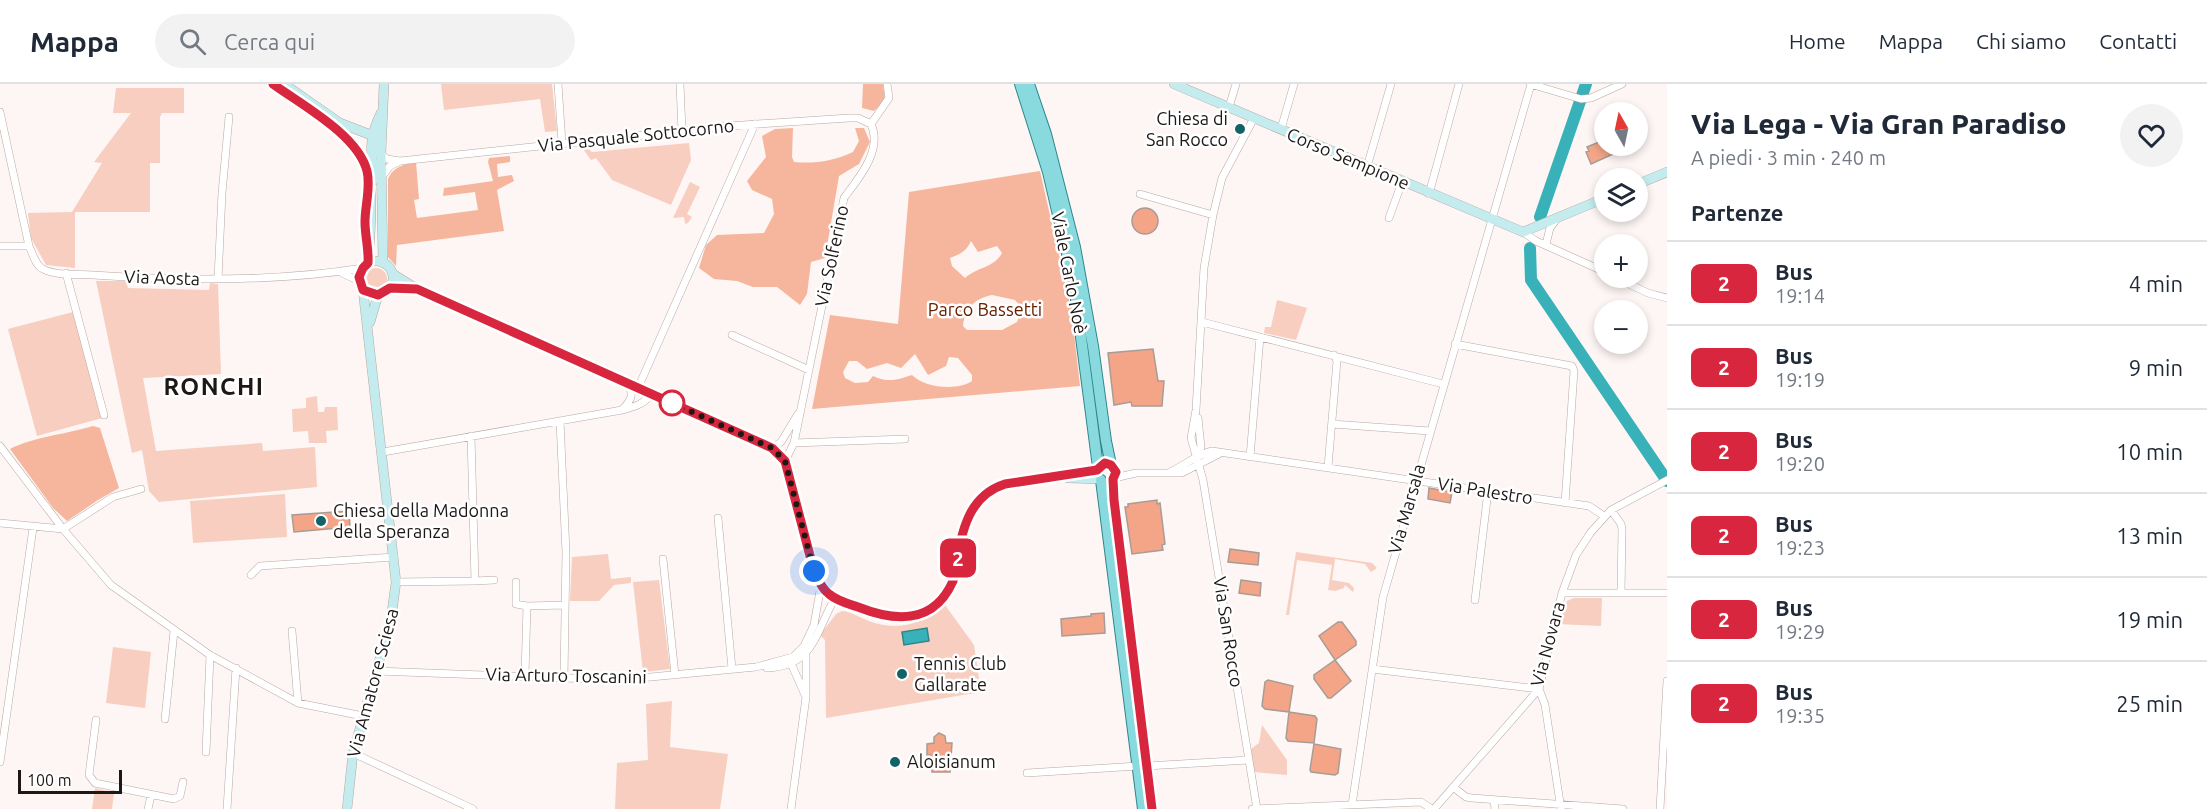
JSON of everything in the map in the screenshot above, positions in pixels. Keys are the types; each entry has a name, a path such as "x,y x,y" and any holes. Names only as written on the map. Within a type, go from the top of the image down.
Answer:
{"main road":[{"name":"Viale Carlo Noè","path":"1020,84 1048,172 1074,284 1106,473"},
{"name":"Viale Carlo Noè","path":"1029,84 1049,145 1075,247 1094,346 1106,473 1142,766 1143,809"},
{"name":"Viale Carlo Noè","path":"1142,766 1152,809"}],"street":[{"path":"273,84 354,146 362,157 367,172 370,216"},
{"path":"284,84 340,123 371,135 375,140 383,209"},
{"path":"384,84 381,154 383,262 393,274 417,289 772,448 785,461 814,571 821,585 835,598 891,618 911,617 925,612 949,590 966,521 980,498 993,488 1005,484 1106,473"},
{"path":"558,84 562,143"},
{"path":"680,84 682,131"},
{"path":"871,124 889,98 887,84"},
{"name":"Corso Sempione","path":"1174,84 1523,232"},
{"path":"1229,107 1236,84"},
{"path":"1281,129 1294,84"},
{"path":"1367,167 1391,84"},
{"path":"1429,194 1459,84"},
{"path":"1530,84 1575,98 1591,98 1622,84"},
{"name":"Via Marsala","path":"1352,805 1383,597 1530,84"},
{"path":"382,110 371,135 374,188 366,265 361,285 378,295 390,288 417,289"},
{"path":"0,112 29,246 0,246"},
{"path":"218,279 222,193 230,117"},
{"name":"Via Pasquale Sottocorno","path":"381,154 387,159 400,161 755,124 858,118 871,124"},
{"name":"Via San Rocco","path":"1254,118 1233,153 1222,178 1213,215 1204,268 1196,410 1191,438 1198,455 1257,809"},
{"path":"354,146 355,134 376,123"},
{"path":"638,388 755,124"},
{"name":"Via Solferino","path":"785,461 794,443 844,198 863,173 871,156 875,133 871,124"},
{"path":"383,175 390,166 400,161"},
{"path":"1648,180 1667,172"},
{"path":"1389,218 1401,182"},
{"path":"1140,194 1213,215"},
{"path":"1523,232 1594,203"},
{"path":"1546,244 1550,228 1556,220"},
{"path":"1523,232 1536,241 1594,267"},
{"name":"Via Aosta","path":"29,246 39,267 66,273 218,279 339,272 366,265"},
{"path":"366,265 383,262"},
{"name":"Via Aosta","path":"339,272 361,285"},
{"path":"66,273 104,415"},
{"path":"390,288 393,274"},
{"name":"Via Amatore Sciesa","path":"347,809 353,753 391,619 396,582 369,324 361,285"},
{"path":"1637,288 1667,298"},
{"name":"Via Amatore Sciesa","path":"369,324 378,295"},
{"path":"1202,322 1443,384"},
{"path":"732,335 809,370"},
{"path":"1250,457 1260,337"},
{"path":"1455,344 1572,366 1574,371 1564,503"},
{"path":"1328,466 1337,361 1334,355"},
{"path":"622,410 632,398 632,391 627,383"},
{"path":"383,452 622,410 647,400 652,394"},
{"name":"Via Solferino","path":"772,448 790,429 802,406"},
{"path":"560,421 566,552 564,678"},
{"path":"1332,424 1430,431"},
{"path":"471,436 475,581"},
{"path":"794,443 905,439"},
{"path":"0,446 63,529 111,585 210,655 298,703 363,716"},
{"name":"Via Palestro","path":"1170,472 1198,455 1212,451 1328,466 1564,503 1588,507 1604,516"},
{"name":"Via Palestro","path":"1106,473 1182,473 1220,453"},
{"name":"Via Novara","path":"1433,809 1539,689 1562,593 1576,555 1604,516 1611,510 1667,480"},
{"path":"0,523 33,528 63,529 113,497 141,489"},
{"path":"1475,600 1488,491"},
{"path":"1611,510 1622,529 1621,593"},
{"path":"718,518 732,669"},
{"path":"0,762 33,528"},
{"path":"251,575 260,566 394,557"},
{"path":"663,559 675,675"},
{"path":"396,582 494,580"},
{"path":"516,582 516,604 565,605"},
{"path":"793,660 804,646 814,625 821,585"},
{"path":"1562,593 1667,593"},
{"path":"791,809 806,697 806,655 835,598"},
{"path":"525,675 527,606"},
{"path":"165,719 174,631"},
{"path":"292,631 298,703"},
{"path":"206,752 210,655"},
{"path":"793,660 806,655"},
{"path":"793,660 807,667"},
{"path":"793,660 806,697"},
{"name":"Via Arturo Toscanini","path":"376,671 619,680 756,667 772,668 793,660"},
{"path":"227,809 236,668"},
{"path":"1372,669 1539,689 1545,705 1560,807"},
{"path":"1660,809 1667,681"},
{"path":"1532,699 1545,705"},
{"path":"96,720 88,775 91,779 101,784 178,799 183,782"},
{"path":"353,753 473,809"},
{"path":"1027,773 1249,760"},
{"path":"1453,787 1466,797 1560,807 1623,809"},
{"path":"148,809 151,795"},
{"path":"1494,800 1495,809"},
{"path":"1252,809 1421,802 1433,809"}],"shaded area":[{"path":"441,84 552,84 557,131 545,132 540,99 444,110"},
{"path":"863,84 883,84 885,100 874,111 862,108"},
{"path":"116,88 184,88 184,113 162,113 160,117 160,163 150,163 150,212 75,212 75,268 46,265 31,238 28,213 72,212 102,163 94,162 131,113 113,113"},
{"path":"793,128 792,157 794,162 824,161 853,152 859,141 855,128 864,128 870,142 859,164 839,176 825,258 811,262 807,294 800,305 777,287 753,287 737,281 714,279 699,268 706,245 717,235 764,233 774,214 772,199 752,190 747,181 766,157 762,136 775,129"},
{"path":"689,143 691,160 671,205 612,180 596,158 591,160 583,149 586,147 592,152"},
{"path":"510,156 510,162 497,164 498,177 512,175 514,181 497,190 504,231 397,245 396,266 388,257 388,179 393,171 403,165 416,162 419,199 414,200 417,218 478,210 475,192 443,196 444,188 493,181 489,158"},
{"name":"Parco Bassetti","path":"1040,171 1071,308 1080,386 812,409 830,315 898,324 909,192","holes":["971,241 978,252 997,246 1002,253 995,262 965,278 952,266 950,258 967,248","992,295 1015,300 1022,308 1017,322 1002,330 967,330 963,326 968,309 975,302","915,354 928,375 946,366 949,357 958,358 972,375 972,381 958,386 941,387 925,383 912,375 892,380 873,376 868,382 855,383 845,378 843,372 849,361 857,361 867,369 887,363 901,368"]},
{"path":"690,182 700,187 687,214 692,217 685,224 684,217 673,218"},
{"path":"376,268 384,271 387,279 384,287 376,290 368,287 365,279 368,271"},
{"path":"96,281 126,281 128,288 209,290 210,283 218,284 221,374 143,378 156,451 262,443 263,451 315,447 317,487 159,502 149,491 142,450 132,453"},
{"path":"1277,300 1307,308 1296,340 1264,333 1265,327 1271,327"},
{"path":"73,312 102,418 37,436 8,329"},
{"path":"317,396 318,412 324,412 325,407 337,407 338,430 326,431 327,443 309,443 308,431 293,432 292,409 306,408 306,398"},
{"path":"93,426 100,428 119,488 67,521 53,508 10,449"},
{"path":"285,494 287,537 193,543 190,501"},
{"path":"1296,552 1372,563 1377,568 1371,572 1365,564 1335,559 1332,580 1349,583 1354,588 1353,592 1345,585 1344,588 1335,591 1328,590 1332,565 1297,560 1289,615 1286,615"},
{"path":"608,554 611,579 631,577 631,583 614,585 599,601 570,601 572,557"},
{"path":"659,580 670,669 643,672 633,582"},
{"path":"1574,598 1602,598 1601,626 1558,624 1567,601"},
{"name":"Tennis Club Gallarate","path":"945,605 974,645 981,692 826,718 825,640 820,635 836,614 842,611 880,624 900,626 928,617"},
{"path":"113,647 151,652 145,708 106,703"},
{"path":"672,701 670,747 728,754 720,809 615,809 617,763 648,760 646,704"},
{"path":"1262,725 1287,760 1287,775 1254,772 1251,749 1259,743"},
{"path":"95,788 114,793 112,809 92,809"}],"water":[{"path":"927,628 929,641 904,645 902,632"}],"building":[{"path":"1594,144 1594,156 1609,156 1591,164 1586,152 1589,151 1587,147"},
{"path":"1145,208 1154,212 1158,221 1154,230 1145,234 1136,230 1132,221 1136,212"},
{"path":"1153,349 1158,381 1164,381 1162,406 1132,406 1131,402 1114,405 1108,353"},
{"path":"1429,488 1452,492 1450,503 1428,499"},
{"path":"1157,500 1157,504 1160,503 1165,544 1162,545 1163,550 1132,554 1125,507 1128,507 1128,504"},
{"name":"Chiesa della Madonna della Speranza","path":"349,511 350,527 294,532 292,515"},
{"path":"1230,549 1259,553 1258,565 1228,562"},
{"path":"1241,580 1261,583 1260,596 1239,593"},
{"path":"1104,613 1105,633 1062,636 1061,619"},
{"path":"1338,622 1342,622 1356,641 1356,645 1335,660 1319,636"},
{"path":"1335,660 1351,681 1328,698 1314,679 1314,675"},
{"path":"1268,680 1293,686 1289,712 1265,709 1262,706 1265,682"},
{"path":"1289,712 1315,716 1317,719 1314,743 1288,741 1286,738"},
{"path":"939,733 945,736 946,743 952,743 950,772 932,772 931,755 927,755 927,744 934,743 934,737"},
{"path":"1314,744 1341,749 1338,773 1335,775 1311,772"}],"waterway":[{"path":"1540,217 1586,84"},
{"path":"1530,248 1531,280 1667,481"}],"bus line":[{"name":"2","path":"273,84 335,130 354,146 362,157 369,188 366,194 365,221 369,248 368,263 359,277 363,290 378,295 390,288 417,289 772,448 785,461 814,571 821,585 835,598 891,618 911,617 925,612 942,599 949,590 966,521 970,510 980,498 993,488 1005,484 1097,470 1105,463 1113,466 1116,472 1113,479 1114,500 1152,809"}],"place":[{"name":"Chiesa di San Rocco","path":"1240,129"},
{"name":"Chiesa della Madonna della Speranza","path":"321,521"},
{"name":"Tennis Club Gallarate","path":"902,674"},
{"name":"Aloisianum","path":"895,762"}],"district":[{"name":"RONCHI","path":"214,387"}],"route":[{"path":"672,403 772,448 780,455 785,461 790,478 814,571"}]}
